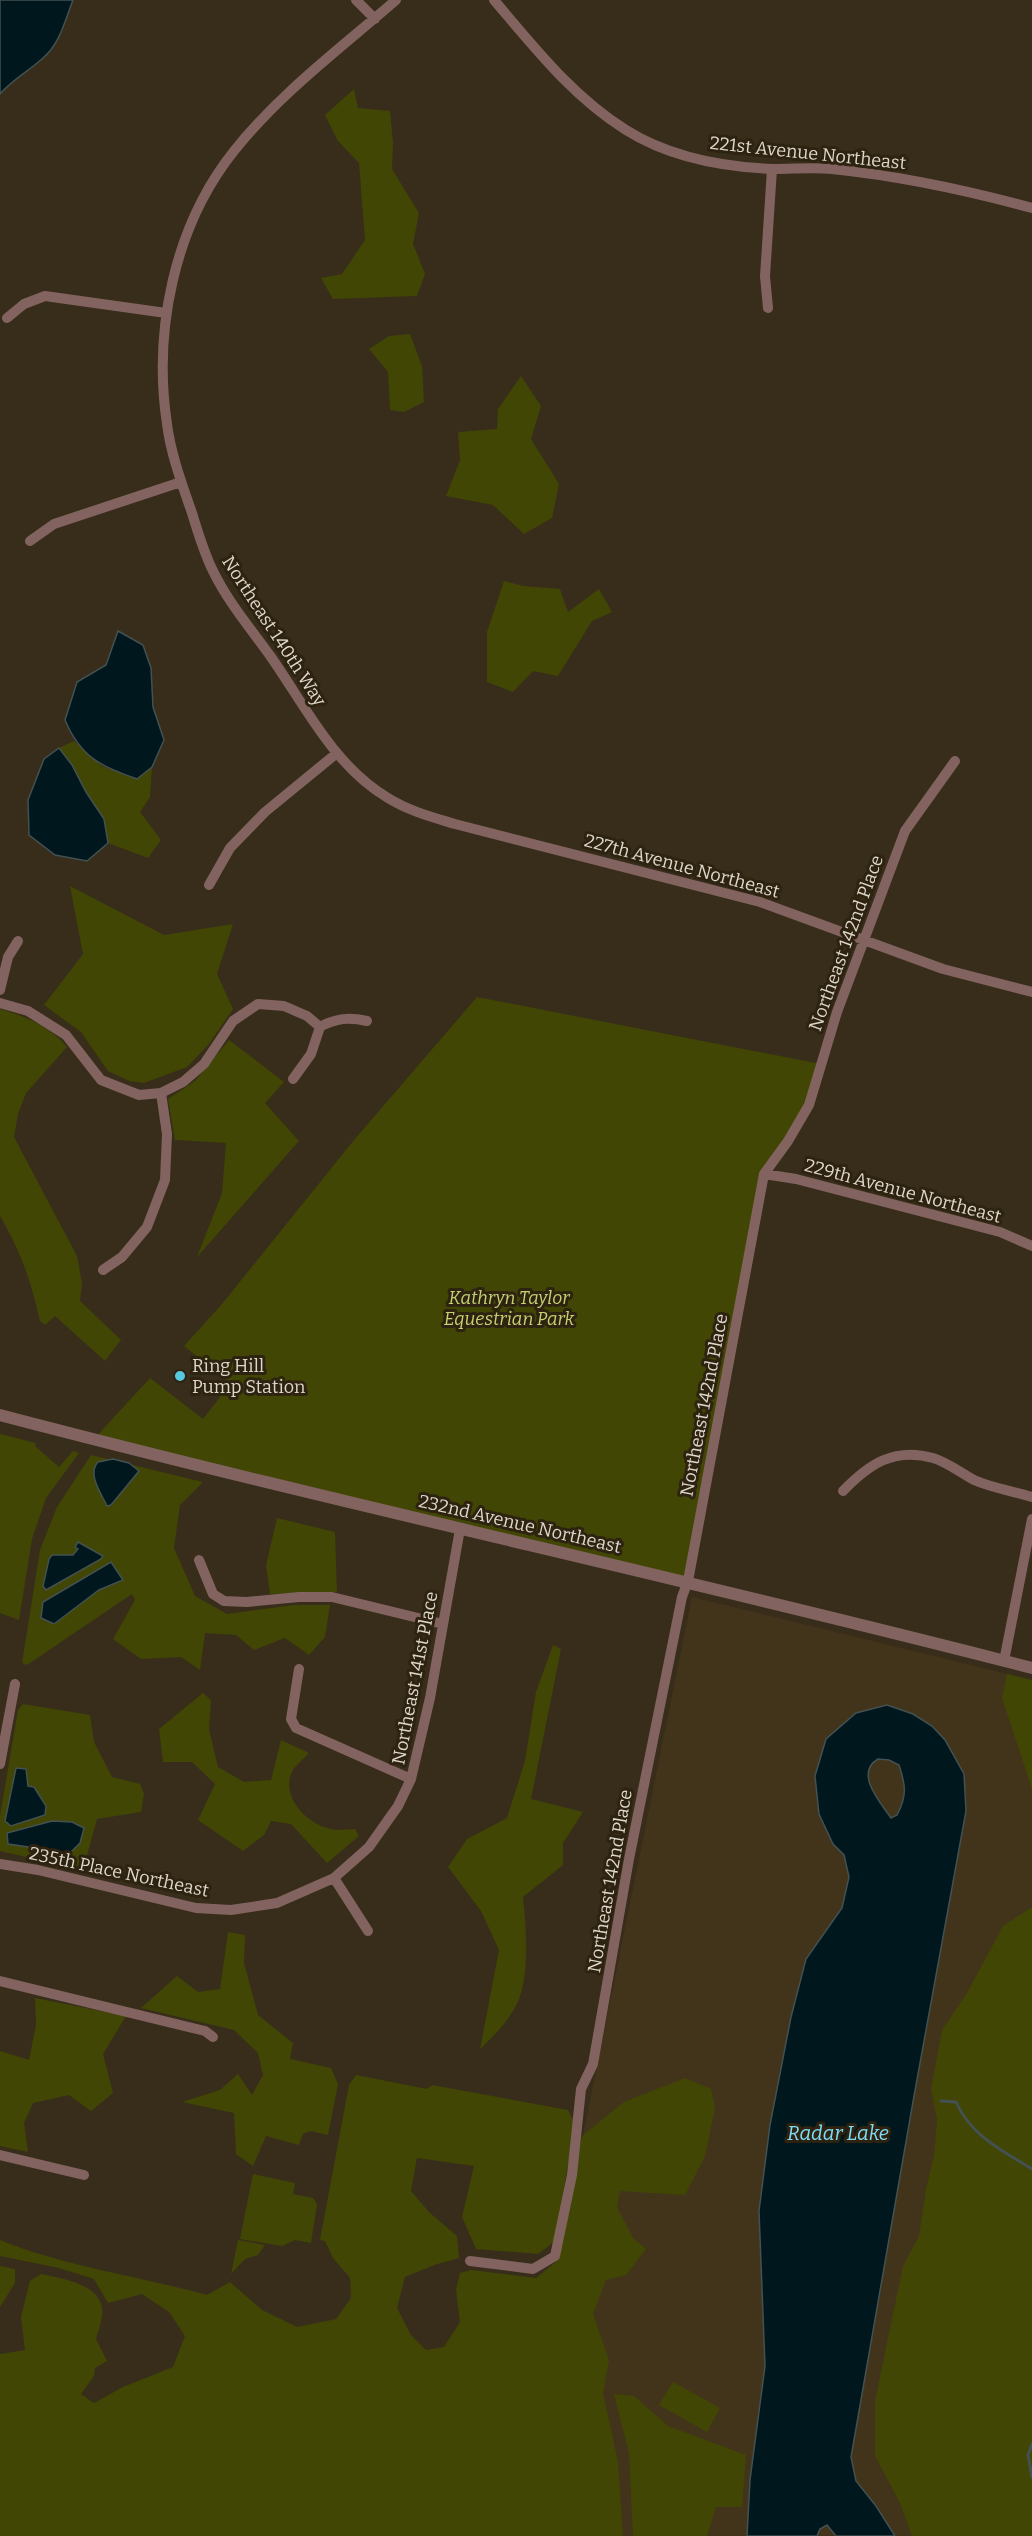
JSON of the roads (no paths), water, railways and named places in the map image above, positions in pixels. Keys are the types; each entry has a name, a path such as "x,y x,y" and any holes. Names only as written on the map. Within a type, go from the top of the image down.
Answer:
{"street":[{"path":"356,0 375,19"},
{"name":"Northeast 140th Way","path":"337,753 214,574 172,451 164,395 163,346 166,313 189,231 206,196 232,152 272,108 396,0"},
{"name":"221st Avenue Northeast","path":"494,0 549,65 584,99 626,130 659,146 693,158 772,169 830,169 911,180 1032,208"},
{"path":"768,308 765,276 772,169"},
{"path":"7,318 24,304 45,296 166,313"},
{"path":"30,541 54,524 181,482"},
{"path":"209,885 230,848 265,812 337,753"},
{"name":"227th Avenue Northeast","path":"337,753 364,783 390,800 418,813 752,900 943,969 1032,992"},
{"name":"Northeast 142nd Place","path":"470,2261 533,2269 555,2256 572,2175 581,2089 593,2064 629,1859 682,1597 688,1581 764,1174 789,1141 809,1105 837,1012 905,831 955,761"},
{"path":"0,990 8,957 18,941"},
{"path":"0,1003 27,1011 66,1035 101,1080 139,1095 161,1093 183,1082 204,1064 233,1021 258,1004 284,1006 307,1016 320,1028"},
{"path":"293,1079 311,1054 320,1028 333,1020 351,1018 367,1021"},
{"path":"103,1270 122,1257 147,1227 165,1180 167,1134 161,1093"},
{"name":"229th Avenue Northeast","path":"764,1174 796,1179 1000,1232 1032,1246"},
{"name":"232nd Avenue Northeast","path":"0,1415 460,1529 688,1581 1032,1668"},
{"path":"843,1491 863,1470 883,1460 911,1454 935,1458 976,1480 1032,1497"},
{"path":"1004,1661 1032,1519"},
{"name":"Northeast 141st Place","path":"334,1878 369,1847 398,1806 411,1779 420,1748 460,1529"},
{"path":"199,1560 213,1594 224,1601 247,1602 299,1597 332,1597 443,1624"},
{"path":"299,1668 291,1719 296,1728 411,1779"},
{"path":"0,1764 15,1683"},
{"name":"235th Place Northeast","path":"0,1864 38,1870 196,1908 231,1910 277,1903 334,1878"},
{"path":"334,1878 368,1931"},
{"path":"0,1981 205,2031 213,2037"},
{"path":"0,2155 84,2175"}],"water":[{"path":"0,0 73,0 54,46 38,63 0,94"},
{"path":"118,631 143,645 151,668 153,707 164,740 152,767 137,779 103,765 85,752 71,733 65,720 77,682 106,665"},
{"path":"59,748 72,765 104,819 108,843 87,861 55,855 29,835 28,800 44,759"},
{"path":"113,1459 129,1463 139,1471 111,1505 107,1506 96,1484 94,1472 98,1462"},
{"path":"78,1542 103,1556 46,1590 43,1586 49,1559 52,1555 73,1555 78,1549 75,1547"},
{"path":"111,1562 123,1580 99,1590 54,1624 41,1618 43,1602"},
{"name":"Radar Lake","path":"887,1705 913,1714 932,1726 945,1740 964,1774 966,1811 851,2457 856,2481 876,2506 895,2536 836,2536 827,2525 820,2529 817,2536 747,2536 750,2480 765,2366 759,2211 770,2125 791,2017 806,1959 842,1908 849,1877 844,1855 833,1844 819,1814 815,1776 826,1739 856,1713","holes":["878,1759 889,1760 899,1765 904,1791 903,1802 897,1815 891,1818 871,1788 868,1772 871,1765"]},
{"path":"16,1768 26,1769 28,1786 34,1787 46,1806 45,1815 11,1826 5,1821"},
{"path":"52,1821 72,1822 84,1828 80,1843 70,1853 8,1844 7,1833"}],"waterway":[{"path":"941,2101 956,2102 970,2125 979,2134 1032,2169"},
{"path":"1032,2444 1028,2455 1032,2477"}],"place":[{"name":"Ring Hill Pump Station","path":"180,1376"}],"park label":[{"name":"Kathryn Taylor Equestrian Park","path":"509,1308"}]}
